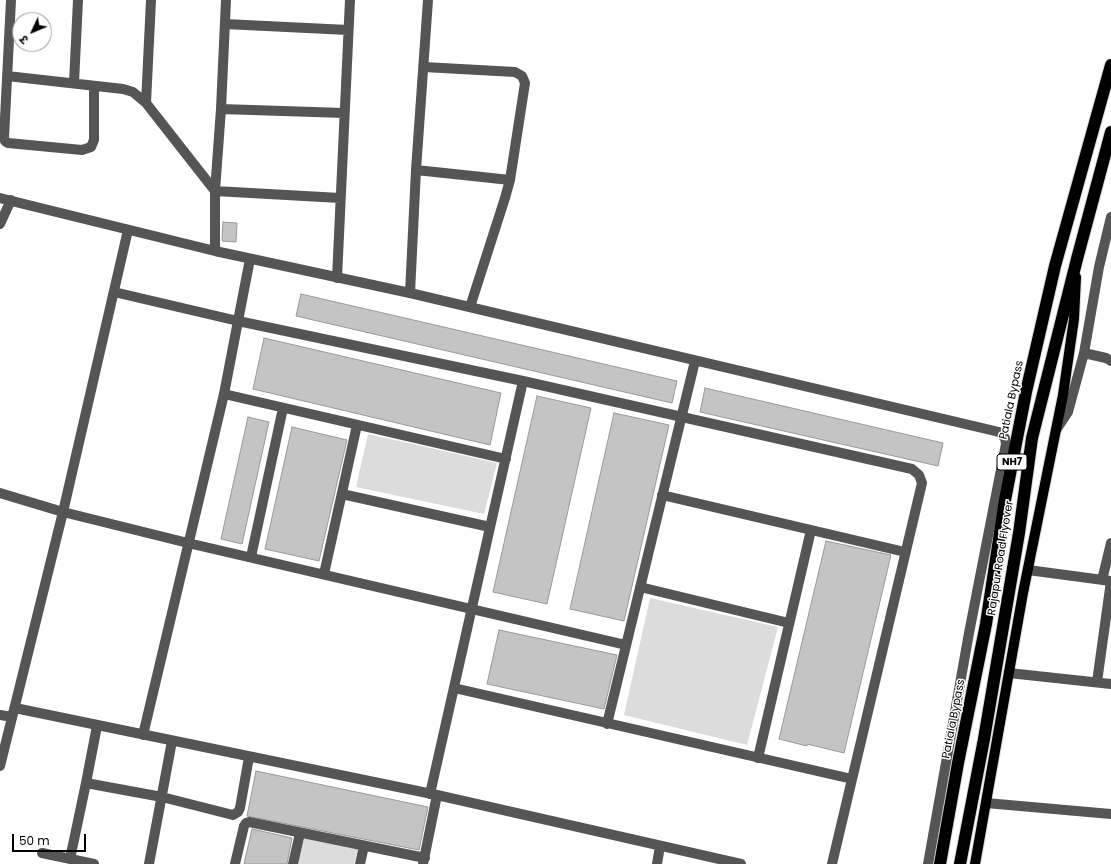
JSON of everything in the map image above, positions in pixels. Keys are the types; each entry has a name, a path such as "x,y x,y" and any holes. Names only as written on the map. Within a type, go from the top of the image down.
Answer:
{"highway":[{"name":"Patiala Bypass","path":"940,864 958,763 986,624 1005,500 1026,392 1055,266 1111,65"},
{"name":"NH7","path":"1077,259 1111,132"},
{"name":"Rajapur Road Flyover","path":"960,864 984,739 1019,533 1032,438 1077,259"}],"main road":[{"path":"975,864 1028,570 1063,395 1074,319 1077,259"}],"street":[{"path":"11,0 5,141 8,143 82,150 91,147 94,140 94,86"},
{"path":"74,83 78,0"},
{"path":"146,103 151,0"},
{"path":"215,251 215,190 221,109 226,0"},
{"path":"337,278 350,0"},
{"path":"410,293 416,170 428,0"},
{"path":"225,24 348,30"},
{"path":"424,66 515,72 522,76 525,83 510,180 470,307"},
{"path":"7,76 123,89 133,92 146,103 215,190 340,198"},
{"path":"221,109 344,113"},
{"path":"416,170 510,180"},
{"path":"0,198 215,251 410,293 999,432 1005,438 1006,444 969,632 928,864"},
{"path":"0,224 11,200"},
{"path":"1056,430 1068,412 1084,353 1099,267 1111,217"},
{"path":"0,766 63,512 128,230"},
{"path":"143,735 224,394 250,259"},
{"path":"114,292 238,321 523,381 912,469 919,474 922,483 832,864"},
{"path":"1084,353 1106,358 1111,361"},
{"path":"608,724 662,495 696,361"},
{"path":"235,864 244,826 246,823 250,822 364,846 424,861 434,795 454,688 523,381"},
{"path":"224,394 506,459"},
{"path":"251,557 283,408"},
{"path":"324,574 357,425"},
{"path":"0,493 63,512 188,543 626,646"},
{"path":"342,494 490,527"},
{"path":"662,495 905,552"},
{"path":"758,758 811,530"},
{"path":"1097,682 1111,543"},
{"path":"1028,570 1108,581"},
{"path":"640,587 789,623"},
{"path":"1009,673 1111,684"},
{"path":"454,688 852,780"},
{"path":"0,715 14,713 143,735 434,795 741,864"},
{"path":"70,859 97,726"},
{"path":"148,864 172,741"},
{"path":"86,782 162,797 233,815 238,812 240,808 249,757"},
{"path":"986,804 1111,814"},
{"path":"293,864 300,833"},
{"path":"360,864 364,846"},
{"path":"658,864 660,846"},
{"path":"42,853 94,864"}],"shaded area":[{"path":"368,434 497,463 484,514 356,487"},
{"path":"650,598 778,627 747,745 624,715"},
{"path":"304,838 358,849 354,864 298,864"}],"building":[{"path":"223,222 237,223 236,242 222,241"},
{"path":"301,294 677,381 672,403 296,316"},
{"path":"264,338 501,393 490,445 253,389"},
{"path":"705,388 943,443 938,466 700,412"},
{"path":"537,396 591,408 547,604 493,592"},
{"path":"614,413 669,425 624,621 570,609"},
{"path":"248,417 269,422 242,544 221,539"},
{"path":"292,427 347,440 319,561 265,549"},
{"path":"826,541 891,555 844,753 779,739"},
{"path":"499,630 617,655 604,709 487,684"},
{"path":"256,771 428,807 419,850 247,816"},
{"path":"252,829 292,838 287,864 244,864"}]}
